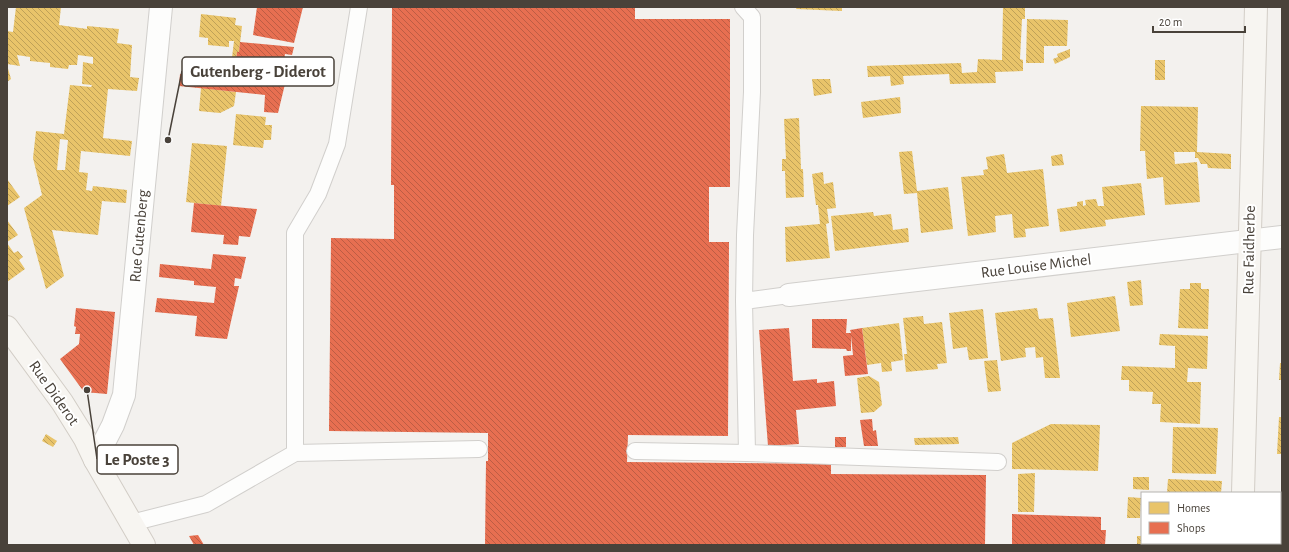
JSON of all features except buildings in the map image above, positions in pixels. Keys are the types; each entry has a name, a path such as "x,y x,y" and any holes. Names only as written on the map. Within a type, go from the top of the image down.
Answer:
{"street":[{"name":"Rue Gutenberg","path":"95,460 113,425 124,396 161,7"},
{"name":"Rue Faidherbe","path":"1243,492 1256,7"},
{"name":"Rue Louise Michel","path":"789,295 1282,237"},
{"name":"Rue Diderot","path":"7,327 62,402 85,439 95,460 144,545"}],"lane":[{"path":"295,453 295,233 318,194 337,144 359,7"},
{"path":"743,7 752,17 752,92 745,235 744,301 747,454"},
{"path":"744,301 789,295"},
{"path":"131,523 206,504 295,453 479,449"},
{"path":"635,451 998,462"}],"place":[{"name":"Gutenberg - Diderot","path":"168,140"},
{"name":"Le Poste 3","path":"87,390"}]}
